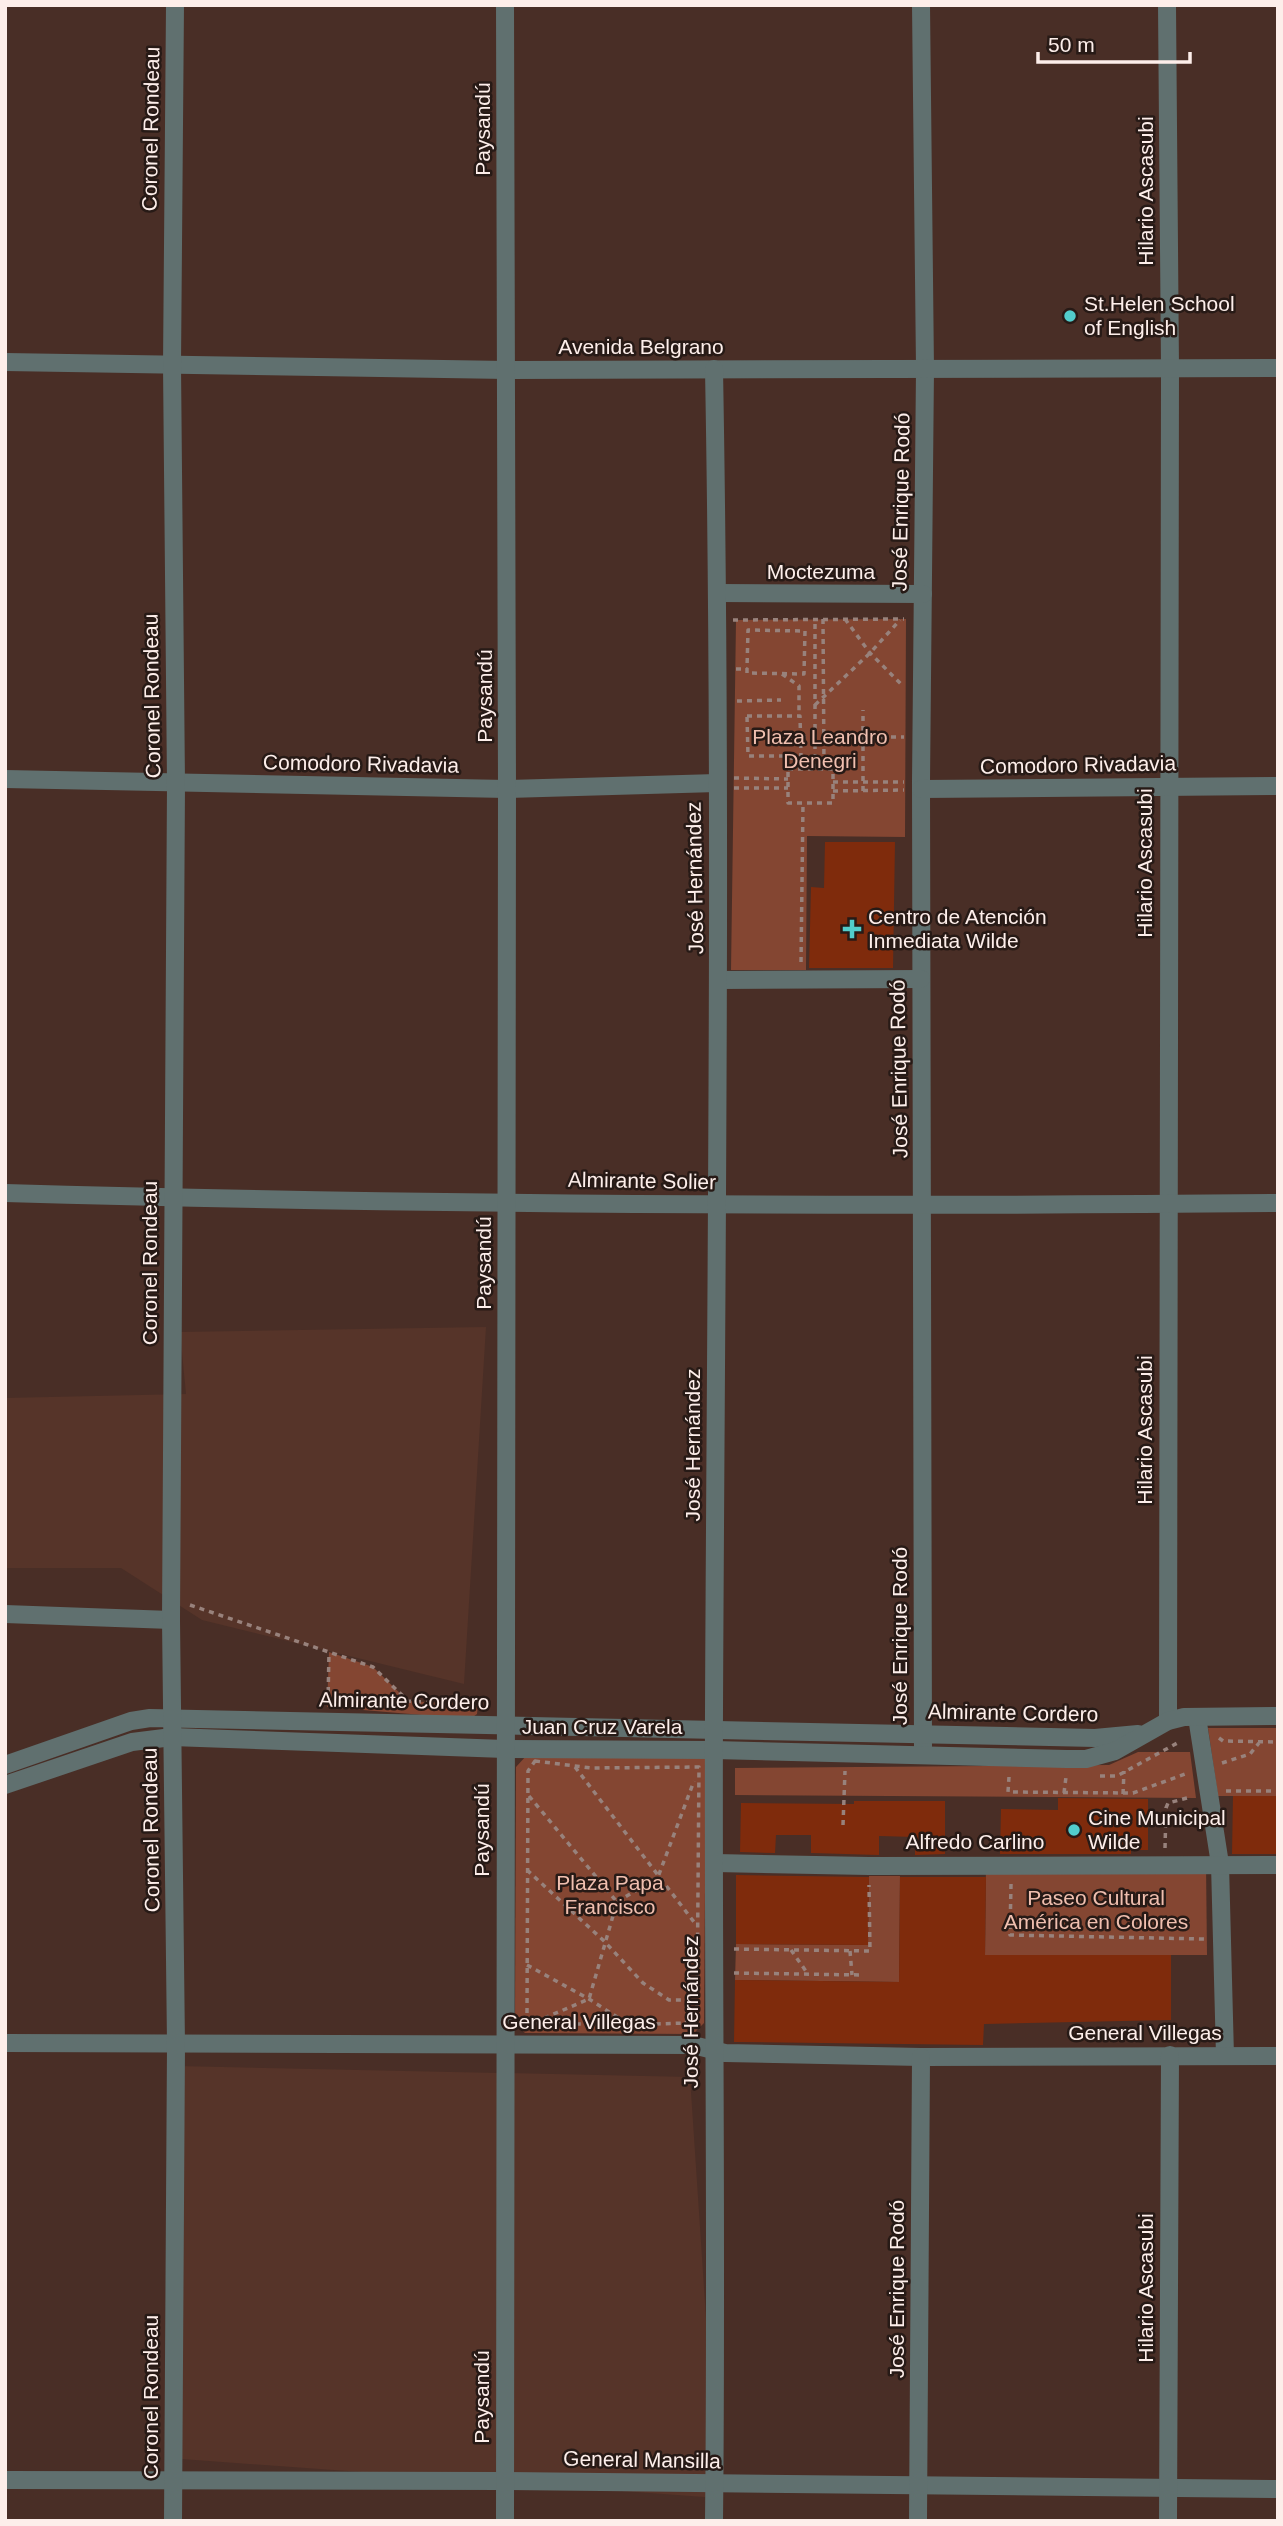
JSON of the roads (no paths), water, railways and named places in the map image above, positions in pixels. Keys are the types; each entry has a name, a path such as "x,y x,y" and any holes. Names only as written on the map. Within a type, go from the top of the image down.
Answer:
{"street":[{"name":"Coronel Rondeau","path":"173,2521 176,2045 171,1612 176,784 172,365 175,5"},
{"name":"Paysandú","path":"505,5 508,789 505,2521"},
{"name":"José Enrique Rodó","path":"921,5 925,369 921,786 924,1205 923,1755"},
{"name":"Hilario Ascasubi","path":"1167,5 1170,368 1168,1721"},
{"name":"Avenida Belgrano","path":"5,362 507,370 1278,368"},
{"name":"José Hernández","path":"714,369 718,593 716,783 719,980 714,1730 710,1750 715,1863 714,2521"},
{"name":"Moctezuma","path":"718,593 923,594"},
{"name":"Comodoro Rivadavia","path":"5,779 508,789 716,783"},
{"name":"Comodoro Rivadavia","path":"921,786 1278,786"},
{"path":"719,980 921,979"},
{"name":"Almirante Solier","path":"5,1193 173,1198 717,1205 1278,1203"},
{"path":"5,1614 171,1612"},
{"path":"1225,2056 1220,1864 1197,1717 1278,1716"},
{"name":"Juan Cruz Varela","path":"5,1785 132,1742 172,1737 505,1749 710,1750 1086,1759 1115,1751 1168,1721 1197,1717"},
{"name":"Almirante Cordero","path":"5,1765 131,1721 172,1719 1094,1738 1145,1733"},
{"name":"Alfredo Carlino","path":"715,1863 869,1866 1278,1865"},
{"name":"General Villegas","path":"5,2043 693,2045 713,2051 921,2057 1278,2056"},
{"name":"Hilario Ascasubi","path":"1168,2521 1170,2055"},
{"name":"José Enrique Rodó","path":"918,2521 921,2057"},
{"name":"General Mansilla","path":"5,2480 505,2481 1278,2489"}],"place":[{"name":"St.Helen School of English","path":"1070,316"},
{"name":"Centro de Atención Inmediata Wilde","path":"852,929"},
{"name":"Cine Municipal Wilde","path":"1074,1830"}],"park label":[{"name":"Plaza Leandro Denegri","path":"820,749"},
{"name":"Plaza Papa Francisco","path":"610,1895"},
{"name":"Paseo Cultural América en Colores","path":"1096,1910"}]}
